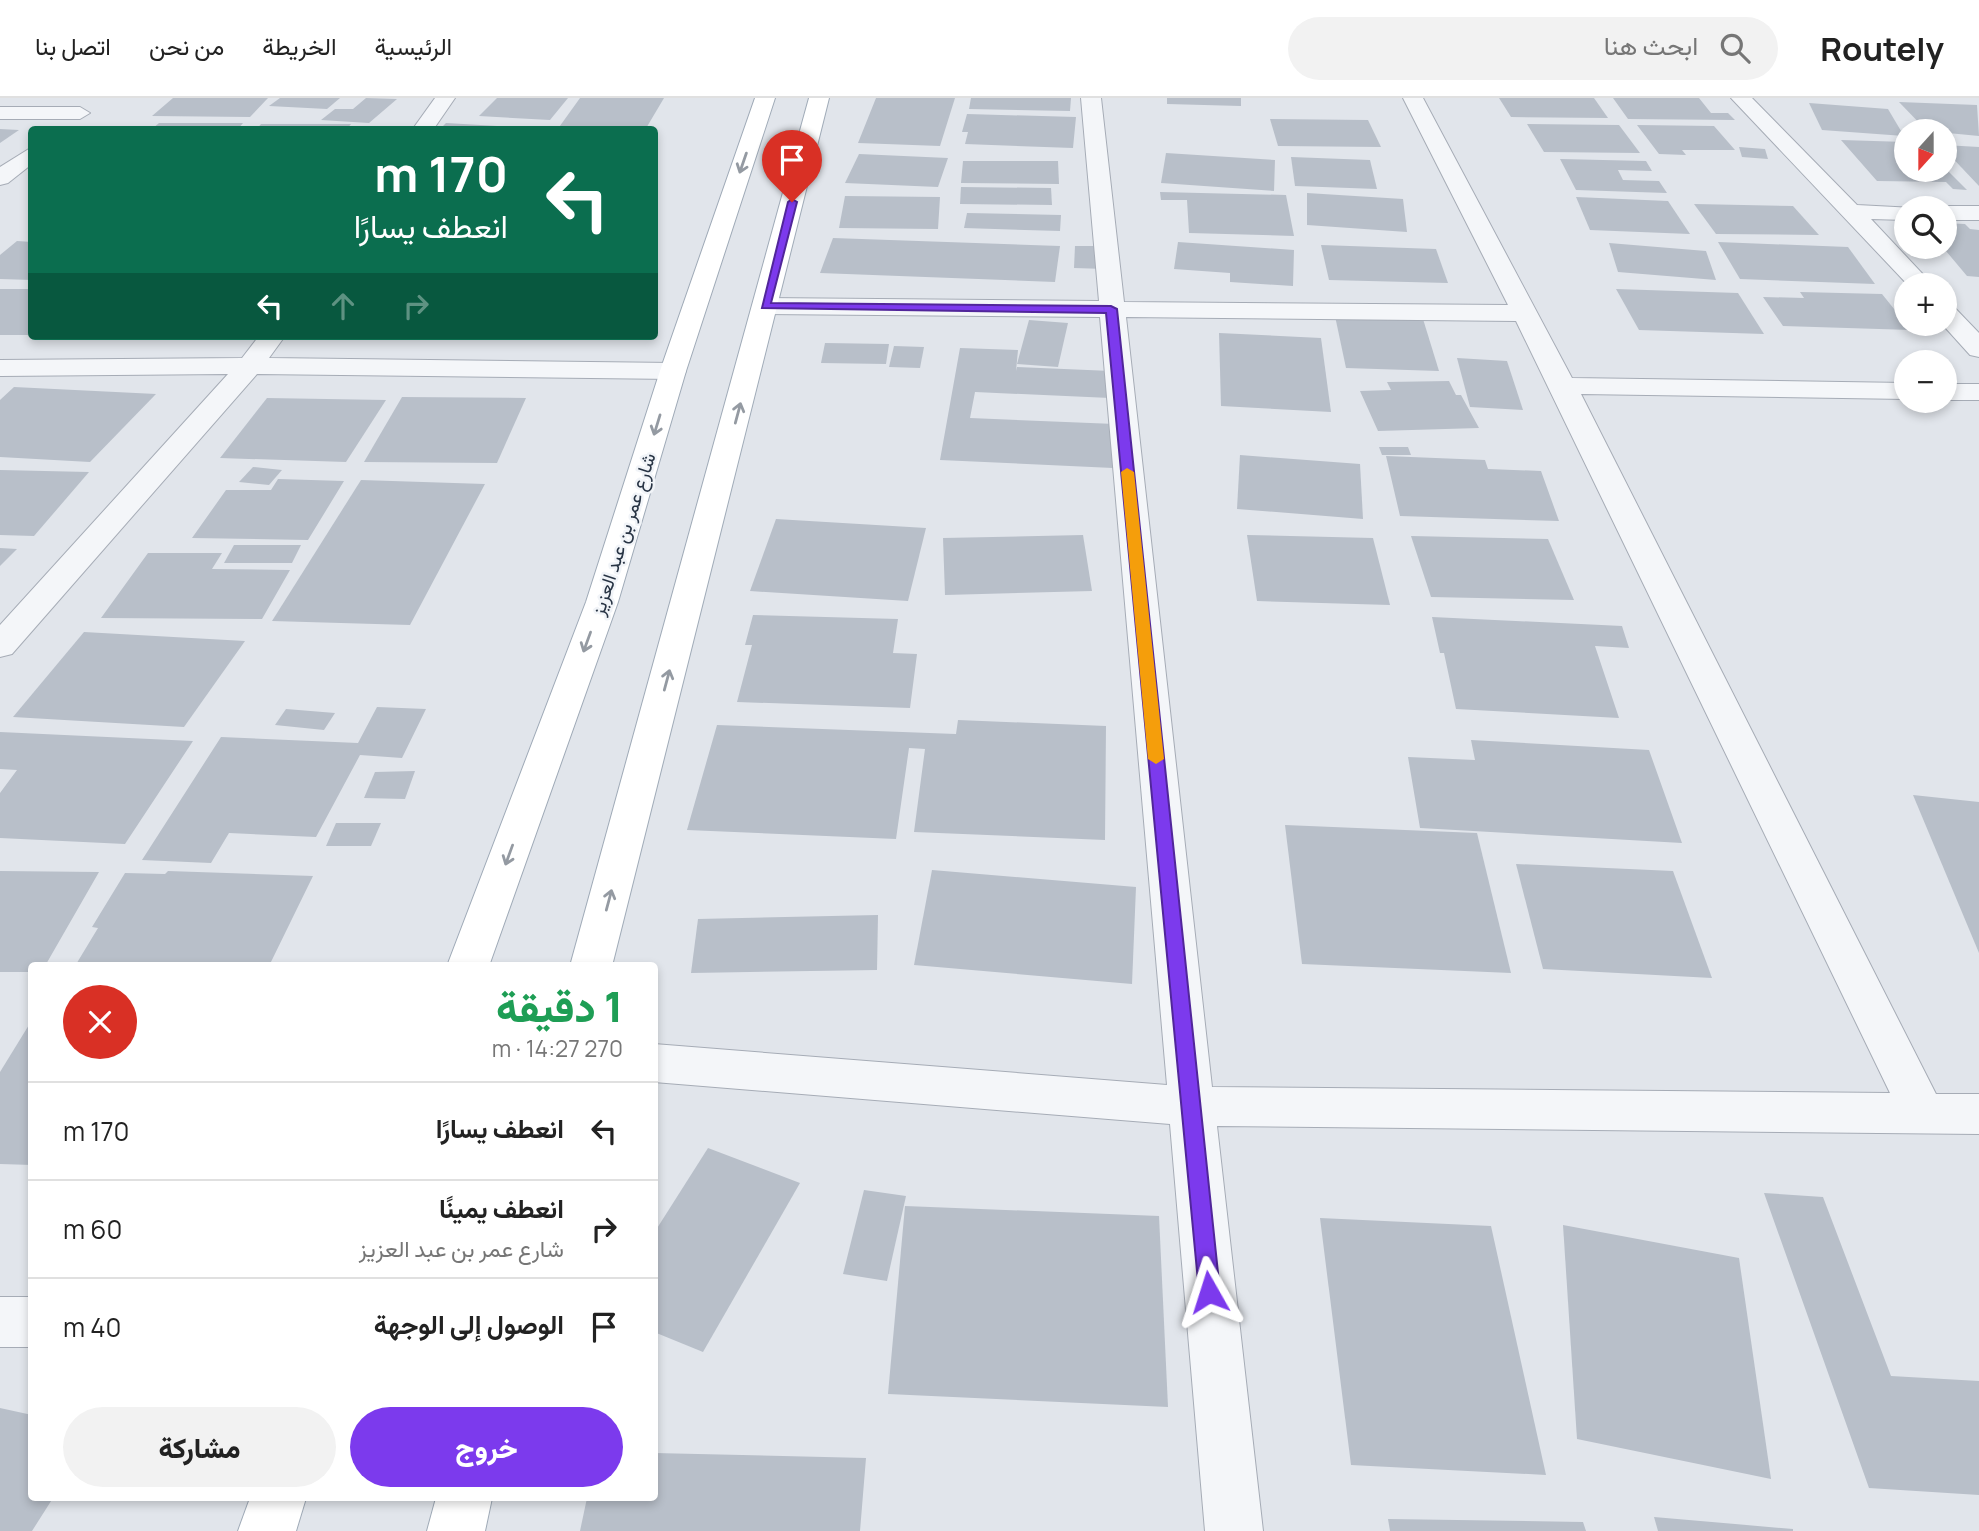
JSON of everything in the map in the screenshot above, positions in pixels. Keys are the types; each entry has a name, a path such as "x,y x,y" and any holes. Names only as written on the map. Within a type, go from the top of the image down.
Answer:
{"main road":[{"name":"شارع عمر بن عبد العزيز","path":"469,962 602,603 673,371 765,98"},
{"path":"592,962 819,98"},
{"path":"267,1531 277,1501"},
{"path":"456,1531 463,1501"}],"street":[{"path":"65,126 99,98"},
{"path":"425,126 445,98"},
{"path":"1090,98 1234,1531"},
{"path":"1413,98 1563,386 1922,1112"},
{"path":"1741,98 1910,273"},
{"path":"0,113 80,113"},
{"path":"0,178 28,156"},
{"path":"1854,212 1894,213"},
{"path":"1957,213 1979,214"},
{"path":"765,306 1525,313"},
{"path":"1957,325 1979,349"},
{"path":"0,646 250,366 269,340"},
{"path":"0,368 250,366 673,371"},
{"path":"1563,386 1894,391"},
{"path":"1957,392 1979,392"},
{"path":"658,1063 1190,1106 1979,1114"},
{"path":"0,1322 28,1322"}],"building":[{"path":"173,98 268,98 250,117 152,116"},
{"path":"280,98 340,98 327,109 269,106"},
{"path":"366,98 397,99 369,123 321,120 335,109 353,109"},
{"path":"497,98 568,98 550,120 479,116"},
{"path":"580,98 664,98 647,126 560,126"},
{"path":"876,98 955,98 940,146 858,143"},
{"path":"971,98 1071,98 1070,111 969,109"},
{"path":"1167,98 1241,98 1241,106 1167,104"},
{"path":"1499,98 1594,98 1608,118 1511,117"},
{"path":"1613,98 1699,98 1711,113 1728,113 1735,120 1628,119"},
{"path":"1899,102 1977,105 1979,136 1957,134 1957,119 1915,119"},
{"path":"1809,103 1888,109 1894,119 1894,135 1822,130"},
{"path":"967,114 1076,117 1073,148 965,144 968,132 962,132"},
{"path":"1270,119 1368,120 1381,147 1278,146"},
{"path":"159,123 243,123 240,126 156,126"},
{"path":"446,123 497,126 443,126"},
{"path":"261,124 351,124 349,126 259,126"},
{"path":"1527,124 1619,125 1640,153 1544,152"},
{"path":"1637,125 1714,126 1735,150 1682,150 1686,155 1659,154"},
{"path":"0,129 19,130 0,143"},
{"path":"1841,140 1894,142 1894,181 1877,181"},
{"path":"1957,146 1979,147 1979,186 1957,163"},
{"path":"1739,147 1765,149 1768,159 1742,157"},
{"path":"1166,153 1275,160 1274,191 1161,183"},
{"path":"859,154 948,158 938,187 845,183"},
{"path":"1291,157 1370,160 1377,189 1295,186"},
{"path":"1560,159 1646,161 1652,171 1618,170 1623,180 1659,181 1667,193 1576,190"},
{"path":"963,161 1058,161 1059,184 961,183"},
{"path":"1957,180 1967,190 1953,189 1946,182"},
{"path":"961,187 1051,188 1052,205 960,204"},
{"path":"1160,192 1286,195 1294,236 1189,233 1187,200 1161,200"},
{"path":"1307,193 1403,199 1407,232 1307,225"},
{"path":"845,196 940,197 938,229 839,228"},
{"path":"1576,197 1668,201 1690,234 1590,230"},
{"path":"1694,204 1793,206 1819,235 1716,234"},
{"path":"967,213 1061,215 1060,231 964,228"},
{"path":"1957,224 1979,230 1979,277 1967,276 1953,259 1957,259"},
{"path":"833,238 1060,246 1055,282 820,273"},
{"path":"17,241 28,242 28,280 0,279 0,255"},
{"path":"1178,242 1294,250 1293,286 1230,282 1230,273 1174,269"},
{"path":"1718,242 1848,247 1875,284 1740,279"},
{"path":"1609,243 1706,251 1716,280 1618,272"},
{"path":"1321,245 1436,249 1448,283 1329,280"},
{"path":"1075,246 1104,246 1105,269 1074,268"},
{"path":"0,289 28,289 28,335 0,335"},
{"path":"1616,289 1738,293 1764,334 1639,330"},
{"path":"1800,292 1882,294 1894,309 1894,329 1783,326 1763,297 1804,298"},
{"path":"1335,316 1423,319 1439,371 1346,368"},
{"path":"1029,320 1068,323 1058,367 1017,364"},
{"path":"1219,333 1321,338 1331,412 1221,406"},
{"path":"825,343 889,344 886,364 821,363"},
{"path":"894,346 924,347 920,368 889,367"},
{"path":"960,348 1018,350 1016,371 1017,367 1111,371 1110,398 975,392 970,418 1115,424 1113,468 940,460"},
{"path":"1457,358 1507,361 1523,410 1470,407"},
{"path":"1449,381 1456,395 1461,395 1479,428 1378,431 1360,391 1391,390 1387,382"},
{"path":"14,387 156,394 90,462 0,457 0,400"},
{"path":"402,397 526,398 497,463 364,462"},
{"path":"267,398 386,400 346,462 220,458"},
{"path":"1379,447 1408,447 1411,455 1382,455"},
{"path":"1240,455 1360,464 1363,519 1237,509"},
{"path":"1386,456 1485,460 1488,469 1541,471 1559,521 1400,516"},
{"path":"253,467 282,470 269,485 239,482"},
{"path":"0,470 89,472 34,536 0,535"},
{"path":"278,479 344,481 308,540 192,538 226,490 271,490"},
{"path":"361,480 485,484 410,625 272,621"},
{"path":"776,519 926,528 908,601 750,591"},
{"path":"1083,535 1092,591 945,595 943,538"},
{"path":"1247,535 1373,538 1390,605 1257,601"},
{"path":"1411,536 1548,539 1574,600 1431,597"},
{"path":"234,545 301,545 292,563 224,563"},
{"path":"0,548 17,549 0,566"},
{"path":"148,553 222,553 212,569 290,570 262,619 101,618"},
{"path":"753,615 898,619 893,653 917,654 910,708 737,702 752,645 745,645"},
{"path":"1432,617 1622,626 1629,648 1595,646 1619,718 1456,709 1444,653 1440,653"},
{"path":"84,632 245,641 184,727 13,717"},
{"path":"377,707 426,709 402,758 360,755 316,837 229,833 211,863 142,860 221,737 358,743"},
{"path":"286,709 335,713 324,730 275,725"},
{"path":"958,720 1106,726 1105,840 914,832 925,749 909,748 896,839 687,830 717,725 956,734"},
{"path":"0,732 193,741 125,844 0,838 0,793 17,770 0,769"},
{"path":"1471,740 1649,750 1682,843 1420,828 1408,757 1475,760"},
{"path":"415,771 405,799 364,798 375,772"},
{"path":"1913,795 1979,802 1979,953"},
{"path":"336,823 381,823 371,846 326,846"},
{"path":"1285,825 1477,833 1511,973 1302,964"},
{"path":"1516,864 1673,871 1712,978 1543,969"},
{"path":"932,870 1136,887 1132,984 914,965"},
{"path":"0,871 99,872 47,962 28,962 28,972 0,972"},
{"path":"168,871 313,876 271,962 77,962 98,928 92,927 125,873 165,874"},
{"path":"878,915 877,970 691,973 698,919"},
{"path":"28,1026 28,1165 0,1164 0,1072"},
{"path":"708,1148 800,1183 703,1352 658,1334 658,1227"},
{"path":"864,1190 906,1196 887,1281 843,1274"},
{"path":"1764,1193 1823,1197 1891,1376 1979,1381 1979,1495 1869,1488"},
{"path":"905,1206 1159,1216 1168,1407 888,1394"},
{"path":"1320,1218 1491,1226 1546,1475 1351,1465"},
{"path":"1563,1225 1739,1258 1771,1479 1577,1439"},
{"path":"0,1408 28,1414 28,1501 51,1501 32,1531 0,1531"},
{"path":"658,1453 866,1458 860,1531 580,1531 586,1501 658,1501"},
{"path":"1654,1517 1793,1529 1793,1531 1658,1531"},
{"path":"1388,1519 1583,1522 1586,1531 1390,1531"}],"slow traffic":[{"path":"1127,472 1156,759"}],"route":[{"path":"792,202 765,306 1111,309 1209,1292"}]}
